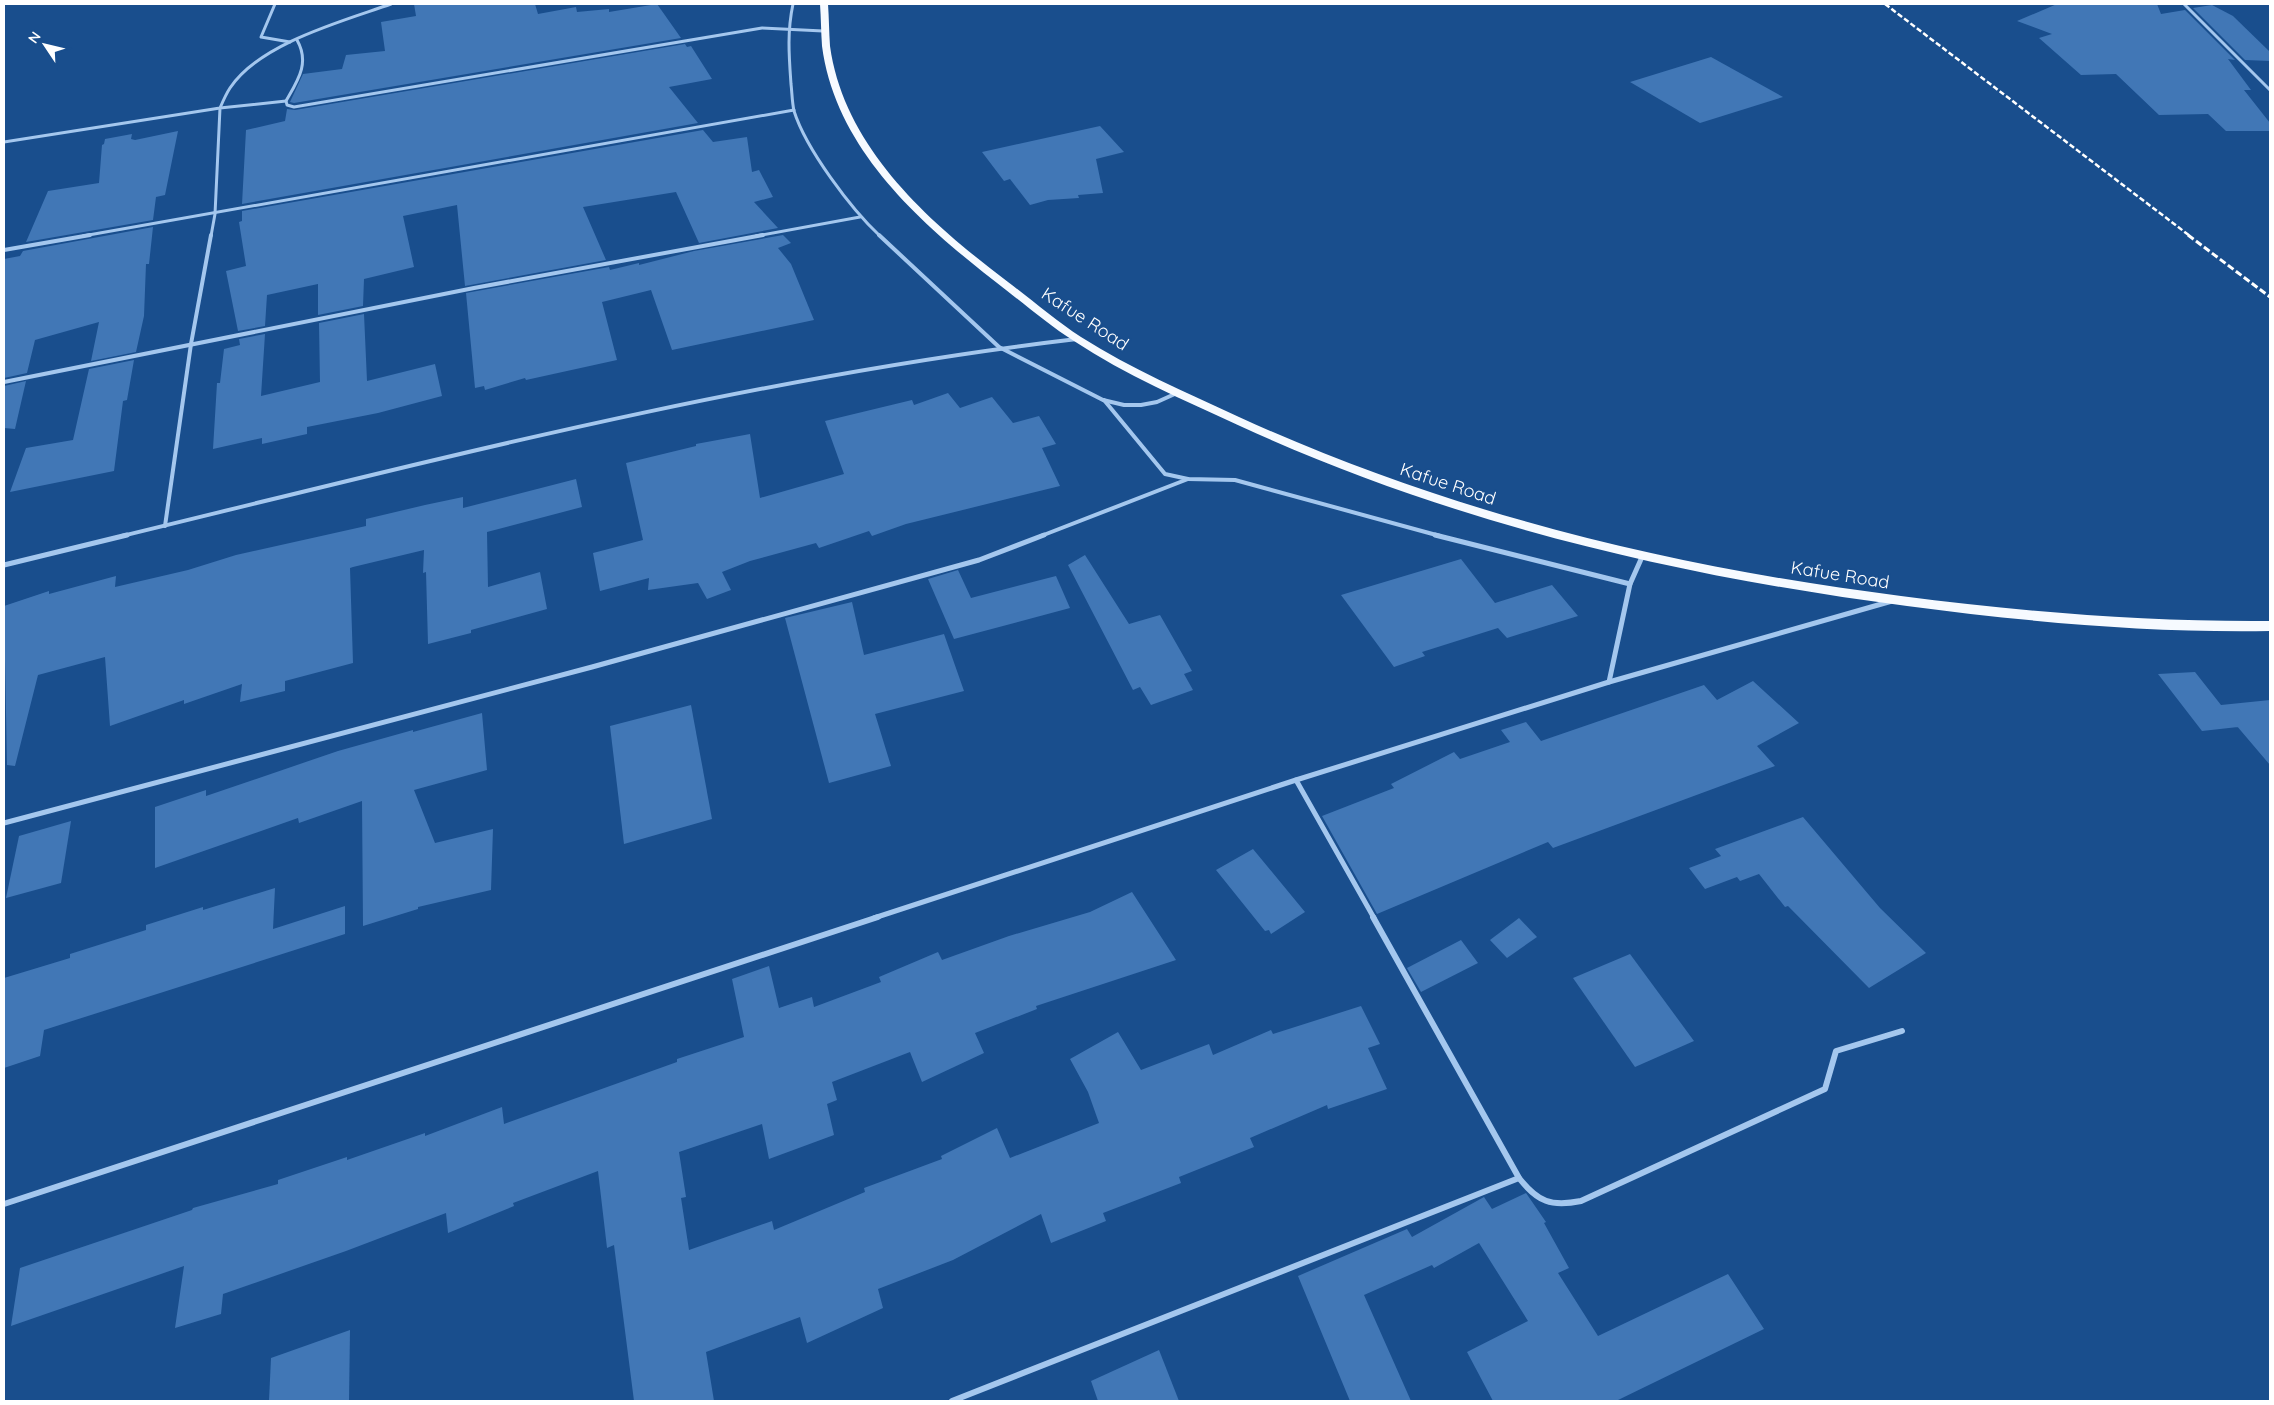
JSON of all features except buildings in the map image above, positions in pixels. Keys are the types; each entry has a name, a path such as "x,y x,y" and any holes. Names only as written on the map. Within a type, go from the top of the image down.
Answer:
{"highway":[{"name":"Kafue Road","path":"824,4 823,31 831,74 840,99 859,135 902,195 944,237 1077,339 1178,392 1284,442 1409,491 1476,513 1642,557 1792,586 1894,601 2102,622 2270,626"}],"street":[{"path":"275,4 261,37 290,42"},
{"path":"164,526 191,344 215,214 220,108 224,96 243,74 271,53 290,42 391,4"},
{"path":"792,4 788,29 789,72 794,110 811,147 860,217 999,347 1103,400 1141,405 1157,402 1178,392"},
{"path":"2184,4 2270,90"},
{"path":"286,101 288,105 302,107 762,28 823,31"},
{"path":"286,101 305,62 303,48 297,40"},
{"path":"4,142 220,108 286,101"},
{"path":"4,250 794,110"},
{"path":"4,382 474,288 860,217"},
{"path":"4,565 594,421 699,399 999,347 1077,339"},
{"path":"1103,400 1165,474 1188,479 1235,480 1465,543 1630,584"},
{"path":"4,823 592,667 979,560 1188,479"},
{"path":"1609,682 1630,584 1642,557"},
{"path":"4,1204 1296,780 1609,682 1894,601"},
{"path":"1296,780 1519,1178 1530,1193 1547,1203 1564,1205 1581,1201 1825,1089 1836,1051 1902,1031"},
{"path":"952,1401 1519,1178"}],"railway":[{"path":"1885,4 2190,236"},
{"path":"2188,235 2270,297"}]}
